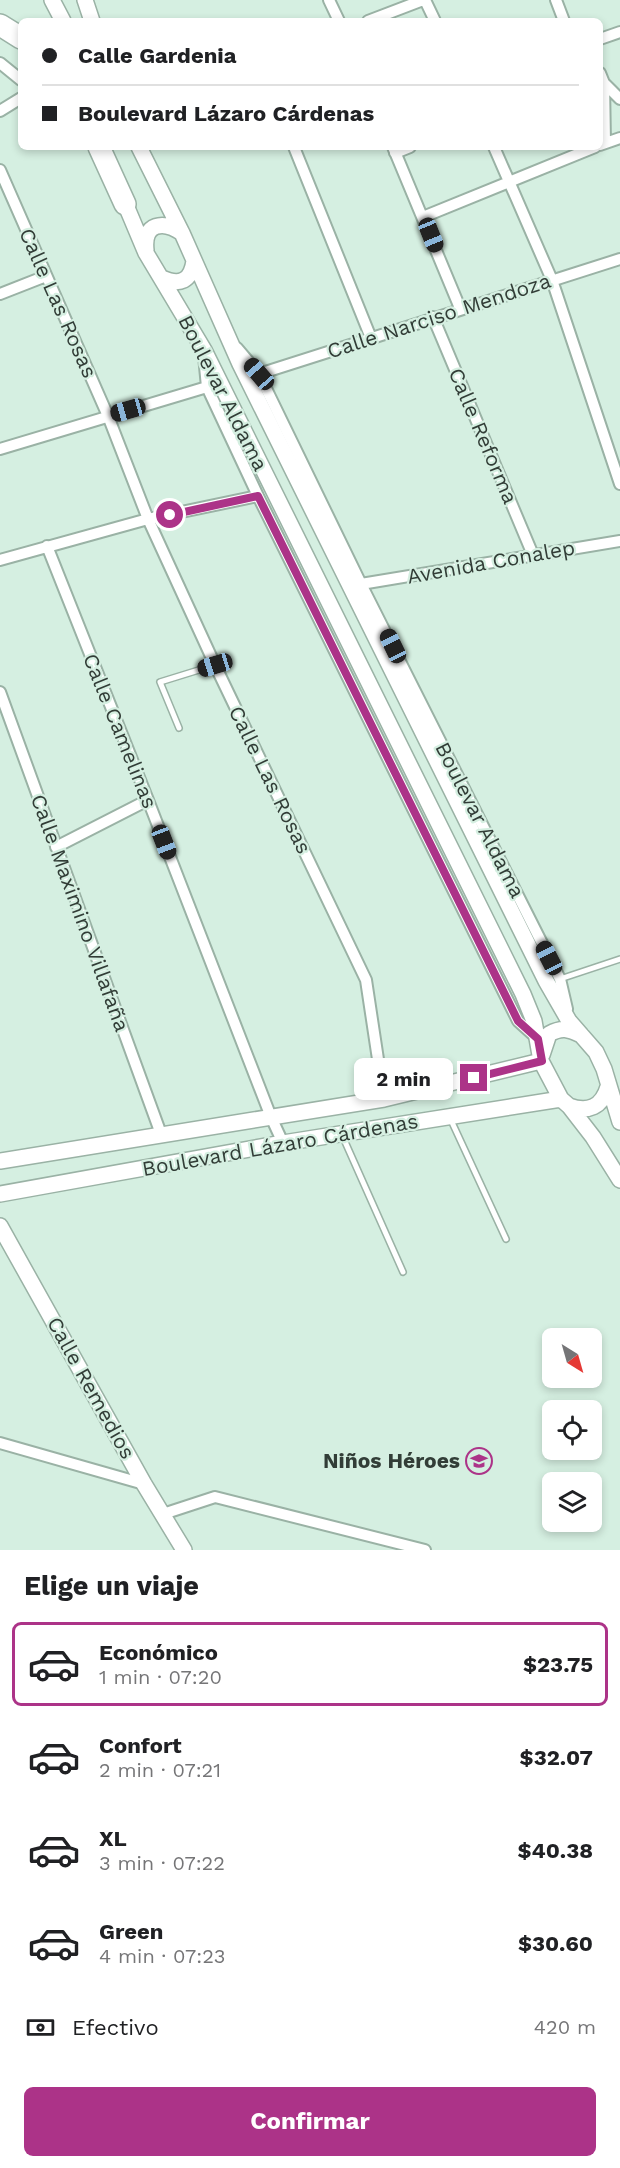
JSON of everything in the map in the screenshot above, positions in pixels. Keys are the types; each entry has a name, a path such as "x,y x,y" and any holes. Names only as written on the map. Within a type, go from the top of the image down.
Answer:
{"highway":[{"path":"0,25 18,36"},
{"path":"100,150 125,204"}],"street":[{"path":"52,0 61,18"},
{"path":"86,0 91,18"},
{"path":"329,0 338,18"},
{"path":"376,18 424,0 433,18"},
{"path":"556,0 563,18"},
{"path":"603,38 620,32"},
{"path":"0,63 18,78"},
{"path":"603,79 620,99"},
{"path":"0,111 18,100"},
{"path":"603,144 620,138"},
{"name":"Boulevar Aldama","path":"108,150 125,204 146,253 204,350 523,993 534,1021 542,1058 565,1102 593,1137 620,1180"},
{"name":"Boulevar Aldama","path":"140,150 182,233 228,338 546,981 569,1021 596,1052 604,1069 620,1122"},
{"path":"295,150 371,338"},
{"path":"394,150 460,308"},
{"path":"495,150 552,280 620,484"},
{"path":"423,217 588,150"},
{"name":"Calle Las Rosas","path":"0,170 108,416 148,519 215,665 366,980 384,1099"},
{"path":"146,253 145,239 151,230 162,224 172,226 182,233"},
{"name":"Calle Narciso Mendoza","path":"259,374 460,308 620,259"},
{"path":"162,278 171,282 179,282 187,278 192,272 194,261"},
{"path":"0,294 46,276"},
{"name":"Calle Reforma","path":"433,317 533,555"},
{"name":"Boulevar Aldama","path":"228,338 259,374 560,979 569,1021"},
{"path":"204,350 207,387 258,496 518,1021 538,1039"},
{"path":"0,449 207,387"},
{"path":"0,560 148,519 258,496"},
{"name":"Avenida Conalep","path":"362,584 620,541"},
{"name":"Calle Camelinas","path":"47,546 283,1143"},
{"name":"Calle Maximino Villafaña","path":"0,692 161,1134"},
{"path":"56,847 148,800"},
{"path":"542,1058 549,1034 560,1028 581,1035"},
{"name":"Boulevard Lázaro Cárdenas","path":"0,1161 384,1099 542,1058"},
{"path":"565,1102 579,1110 589,1109 598,1105 605,1097 608,1087"},
{"name":"Boulevard Lázaro Cárdenas","path":"0,1194 283,1143 449,1117 565,1102"},
{"path":"346,1133 347,1105"},
{"name":"Calle Remedios","path":"0,1226 144,1484 184,1550"},
{"path":"0,1443 144,1484"},
{"path":"163,1514 215,1497 425,1550"}],"lane":[{"path":"179,728 160,682 215,665"},
{"path":"560,979 620,959"},
{"path":"449,1117 506,1239"},
{"path":"346,1133 403,1272"}],"place":[{"name":"Niños Héroes","path":"479,1461"}],"route":[{"path":"170,515 258,496 518,1021 538,1039 542,1061 474,1078"}]}
